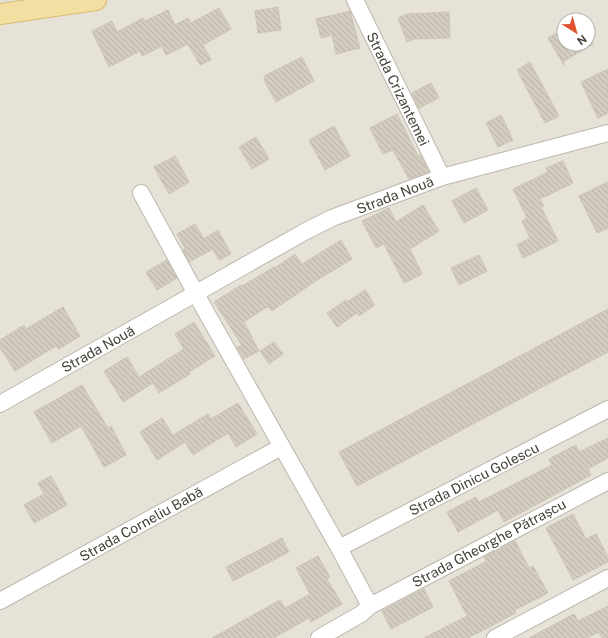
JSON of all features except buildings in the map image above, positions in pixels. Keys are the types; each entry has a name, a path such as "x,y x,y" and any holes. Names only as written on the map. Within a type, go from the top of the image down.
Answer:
{"main road":[{"path":"0,14 96,0"}],"street":[{"name":"Strada Crizantemei","path":"355,0 442,177"},
{"name":"Strada Nouă","path":"0,404 306,231 332,218 442,177 608,133"},
{"path":"141,193 370,606"},
{"name":"Strada Dinicu Golescu","path":"339,548 608,409"},
{"name":"Strada Corneliu Babă","path":"0,601 281,447"},
{"name":"Strada Gheorghe Pătrașcu","path":"319,638 361,614 370,606 608,481"},
{"path":"495,638 608,578"}],"shaded area":[{"path":"0,0 608,0 608,638 0,638"}]}
